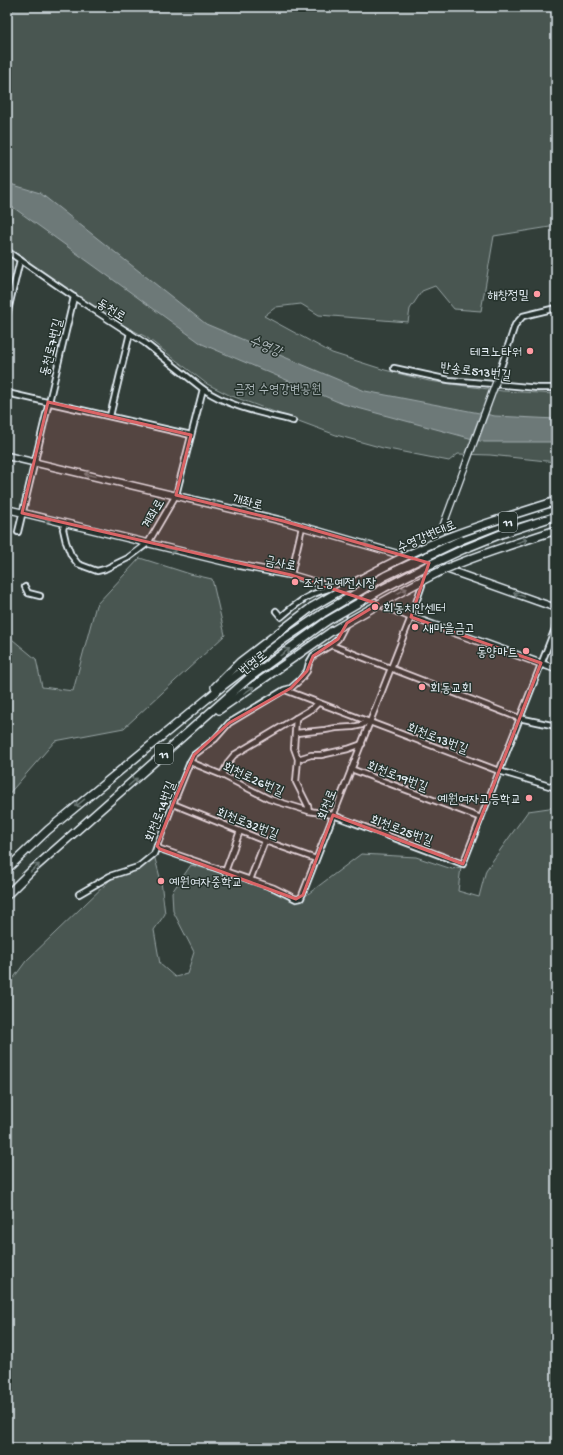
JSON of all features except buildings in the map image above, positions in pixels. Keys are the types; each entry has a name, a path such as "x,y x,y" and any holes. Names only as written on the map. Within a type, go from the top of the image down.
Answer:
{"highway":[{"name":"수영강변대로","path":"186,716 240,662 312,607 388,564 446,538 556,501"},
{"name":"번영로","path":"7,869 48,830 186,716 283,640 323,613 385,576 461,540 502,524 556,508"},
{"name":"번영로","path":"7,895 31,871 249,678 327,621 384,588 464,549 501,534 556,516"},
{"path":"194,728 332,631 398,593 464,561 556,530"}],"main road":[{"name":"개좌로","path":"7,456 176,495 302,527 429,563 556,608"},
{"name":"금사로","path":"7,509 238,565 291,575 356,594 411,617 556,669"}],"street":[{"name":"동천로","path":"7,251 130,333 214,396 234,405 293,421"},
{"path":"7,314 20,260"},
{"name":"동천로7번길","path":"48,402 74,297"},
{"name":"반송로513번길","path":"496,382 515,325 523,316 556,308"},
{"path":"110,416 130,333"},
{"name":"반송로513번길","path":"394,368 449,380 538,388 556,388"},
{"path":"429,563 496,382"},
{"path":"176,495 203,388"},
{"path":"7,393 191,435"},
{"path":"18,532 48,402"},
{"name":"계좌로","path":"148,543 176,495"},
{"path":"65,523 63,529 71,555 78,564 97,571 105,569 128,558 148,543"},
{"path":"291,575 302,527"},
{"path":"436,545 454,572"},
{"name":"회천로","path":"158,846 160,849 274,888 296,899 301,898 362,744 368,722 411,617 429,563"},
{"path":"25,587 28,593 40,596"},
{"path":"276,611 281,617 303,599 321,590 335,588 351,614 371,601"},
{"name":"회천로14번길","path":"79,894 110,876 138,866 154,854 194,755 215,739 229,723 284,690 291,688 300,680 313,656 331,646 338,638 351,614"},
{"path":"481,818 556,626"},
{"path":"331,646 519,718 556,726"},
{"path":"284,690 368,722"},
{"path":"222,775 229,761 234,755 313,708 318,703"},
{"path":"296,718 294,748 298,759 296,782 309,811"},
{"path":"296,733 353,727 368,722"},
{"name":"회천로13번길","path":"368,722 499,772 556,788"},
{"path":"298,759 348,749 362,744"},
{"name":"회천로26번길","path":"190,762 222,775 269,799 309,811 333,815"},
{"name":"회천로19번길","path":"351,769 481,818"},
{"name":"회천로32번길","path":"173,804 265,841 316,859"},
{"name":"회천로25번길","path":"333,815 464,864 481,818"},
{"path":"225,872 240,831"},
{"path":"250,880 265,841"}],"highlighted area":[{"path":"48,402 191,435 176,495 283,521 429,563 411,617 541,663 463,864 333,815 303,895 296,899 160,849 157,846 194,755 229,723 291,688 307,671 313,656 338,639 347,623 378,604 291,575 22,513"}],"green space":[{"name":"금정 수영강변공원","path":"23,7 556,7 556,226 494,236 481,311 454,309 435,286 422,291 410,309 408,322 319,315 301,304 276,307 264,316 332,353 385,370 429,381 503,391 556,394 556,462 490,455 458,454 449,461 383,448 336,435 229,395 207,384 146,337 121,324 77,297 7,248 7,11"},
{"path":"140,558 190,574 212,579 225,635 124,728 55,741 7,796 7,635 36,659 42,687 73,691 96,605"},
{"path":"556,807 556,1448 7,1448 7,987 26,961 111,879 154,855 161,881 165,914 154,930 160,964 175,977 187,974 194,952 173,911 172,892 191,865 250,880 296,903 361,854 416,857 452,869 461,867 458,891 479,897 486,870 528,811"}],"shaded area":[{"name":"수영강","path":"7,183 40,193 206,324 365,391 495,416 556,419 556,442 484,442 343,404 202,344 14,208 7,206"}],"place":[{"name":"해창정밀","path":"537,294"},
{"name":"테크노타워","path":"530,351"},
{"name":"조선공예전시장","path":"295,582"},
{"name":"회동치안센터","path":"375,607"},
{"name":"새마을금고","path":"415,627"},
{"name":"동양마트","path":"526,651"},
{"name":"회동교회","path":"422,687"},
{"name":"예원여자고등학교","path":"529,798"},
{"name":"예원여자중학교","path":"161,881"}]}
